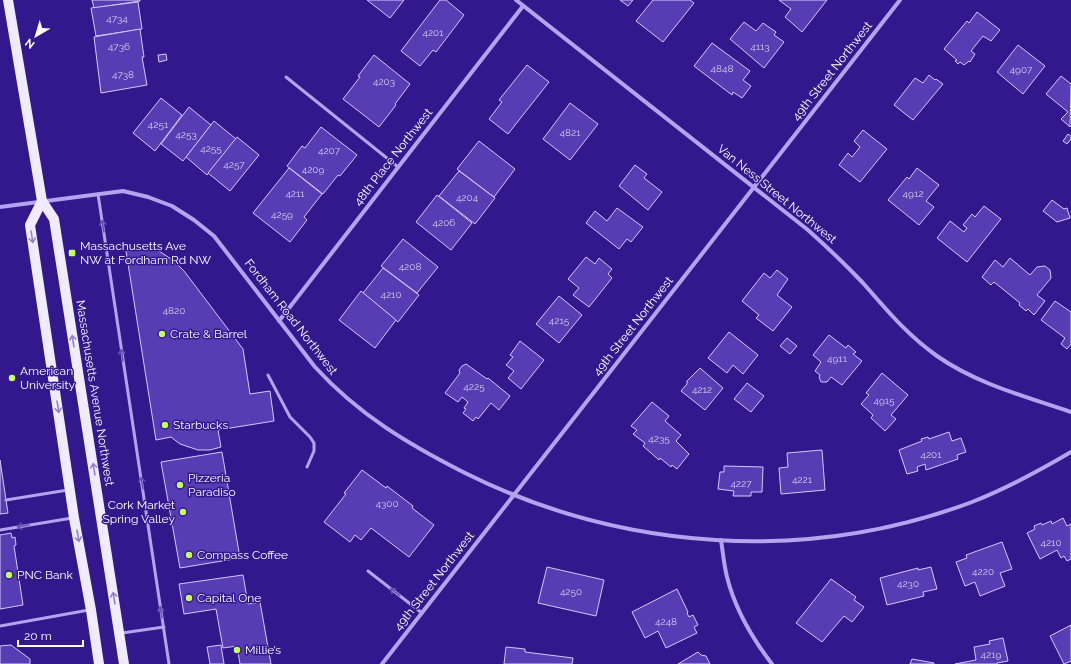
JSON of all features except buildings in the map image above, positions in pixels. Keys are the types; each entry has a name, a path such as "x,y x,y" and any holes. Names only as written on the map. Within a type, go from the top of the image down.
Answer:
{"main road":[{"name":"Massachusetts Avenue Northwest","path":"8,0 42,201 54,219 124,664"},
{"path":"42,201 30,225 74,518 91,610 99,664"}],"street":[{"name":"Van Ness Street Northwest","path":"516,0 755,187 825,244 895,320 937,356 984,383 1071,412"},
{"name":"49th Street Northwest","path":"382,664 900,0"},
{"name":"48th Place Northwest","path":"278,320 523,6"},
{"name":"Fordham Road Northwest","path":"0,207 123,191 148,196 172,206 194,220 214,236 278,320 331,385 388,430 424,452 474,477 556,510 615,526 679,537 721,540 769,541 824,537 885,527 972,502 1044,468 1071,452"},
{"path":"721,540 727,577 736,604 749,630 772,664"}],"lane":[{"path":"286,77 398,167"},
{"path":"98,194 169,664"},
{"path":"268,375 290,417 314,443 314,451 307,467"},
{"path":"6,500 70,490"},
{"path":"0,530 74,518"},
{"path":"368,571 422,613"},
{"path":"0,626 91,610"},
{"path":"120,634 164,628"}],"place":[{"name":"Massachusetts Ave NW at Fordham Rd NW","path":"72,253"},
{"name":"Crate & Barrel","path":"162,334"},
{"name":"American University","path":"12,378"},
{"name":"Starbucks","path":"165,425"},
{"name":"Pizzeria Paradiso","path":"180,485"},
{"name":"Cork Market Spring Valley","path":"183,512"},
{"name":"Compass Coffee","path":"189,555"},
{"name":"PNC Bank","path":"9,575"},
{"name":"Capital One","path":"189,598"},
{"name":"Millie’s","path":"237,650"}]}
